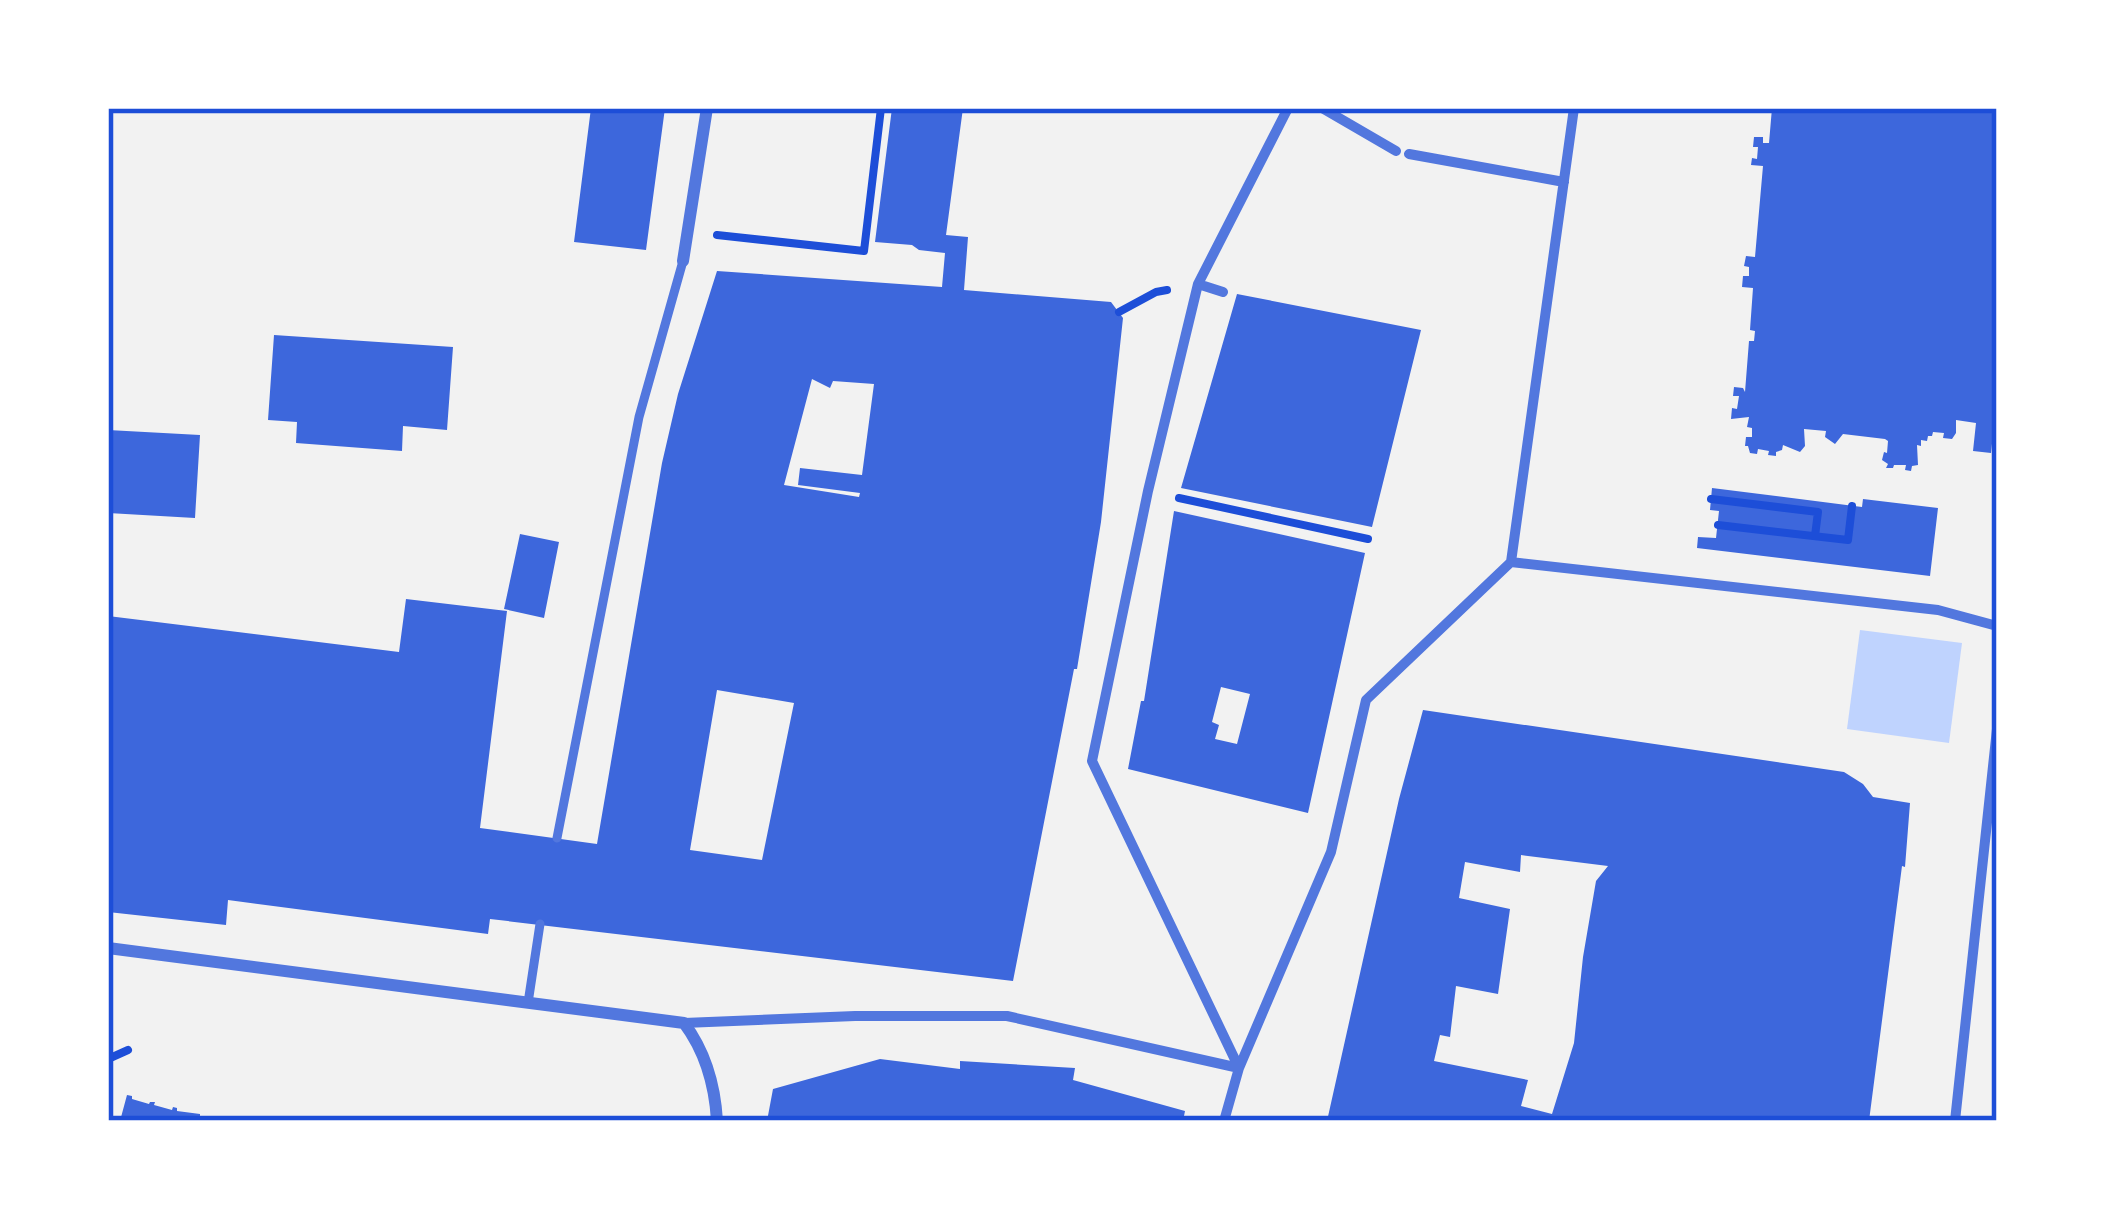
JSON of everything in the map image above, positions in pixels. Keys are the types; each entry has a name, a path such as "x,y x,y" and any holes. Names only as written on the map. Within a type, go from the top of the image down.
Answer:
{"street":[{"path":"683,261 707,108"},
{"path":"1239,1068 1092,761 1148,491 1198,284 1288,108"},
{"path":"1322,108 1402,152 1564,182"},
{"path":"1224,1119 1239,1068 1331,852 1366,700 1511,562 1574,108"},
{"path":"1198,284 1223,292"},
{"path":"1511,562 1938,610 1997,626"},
{"path":"1955,1121 1997,729"},
{"path":"108,948 684,1023 1007,1016 1239,1068"},
{"path":"684,1023 699,1043 714,1091 717,1121"}],"lane":[{"path":"557,838 639,417 683,261"},
{"path":"528,1003 540,924"}],"path":[{"path":"688,232 864,251 881,108"},
{"path":"1148,491 1369,539"},
{"path":"1712,499 1818,512 1815,536"},
{"path":"1718,525 1848,540 1854,534 1852,506"},
{"path":"108,1059 128,1050"}],"water":[{"path":"1860,630 1962,643 1949,743 1847,729"}],"building":[{"path":"591,108 665,108 646,250 574,242"},
{"path":"892,108 963,108 946,235 968,237 964,290 1111,302 1123,318 1101,522 1077,669 1013,981 490,919 488,934 228,900 226,925 108,912 108,616 399,652 406,599 507,611 480,828 597,844 662,463 678,394 717,271 942,287 945,253 875,242","holes":["812,379 830,388 833,381 874,384 862,475 800,468 798,485 860,493 859,497 784,485","717,690 794,703 762,860 690,850"]},
{"path":"1772,108 1997,108 1997,426 1991,453 1973,451 1976,423 1956,420 1952,439 1933,432 1927,441 1921,440 1918,465 1911,471 1905,470 1906,465 1886,468 1882,460 1887,453 1885,439 1843,434 1835,444 1825,437 1826,431 1804,429 1805,446 1800,452 1783,445 1776,456 1758,449 1757,454 1745,446 1746,437 1752,437 1749,417 1731,419 1739,396 1733,396 1734,387 1745,392 1749,341 1754,341 1755,331 1750,330 1753,288 1742,287 1743,276 1749,276 1746,256 1755,257 1763,166 1751,165 1752,158 1757,159 1754,137 1769,143"},
{"path":"1237,294 1421,330 1372,527 1181,488"},
{"path":"274,335 453,347 447,430 403,426 402,451 296,443 297,422 268,420"},
{"path":"108,430 200,435 195,518 108,513"},
{"path":"1712,488 1862,507 1863,499 1938,508 1930,576 1697,548 1698,537 1716,538 1719,511 1710,510"},
{"path":"1174,511 1365,553 1308,813 1128,769 1144,701","holes":["1221,687 1250,694 1237,744 1215,739 1219,725 1212,722"]},
{"path":"520,534 559,542 544,618 504,609"},
{"path":"1423,710 1844,772 1873,797 1910,803 1869,1121 1327,1121","holes":["1521,855 1608,866 1596,881 1574,1043 1552,1114 1521,1106 1528,1080 1434,1061 1440,1035 1450,1037 1456,986 1498,994 1510,909 1459,898 1465,862 1520,872"]},
{"path":"880,1059 960,1069 960,1061 1075,1068 1073,1080 1185,1111 1183,1121 767,1121 773,1089"},
{"path":"127,1095 200,1114 210,1121 120,1121"}]}
